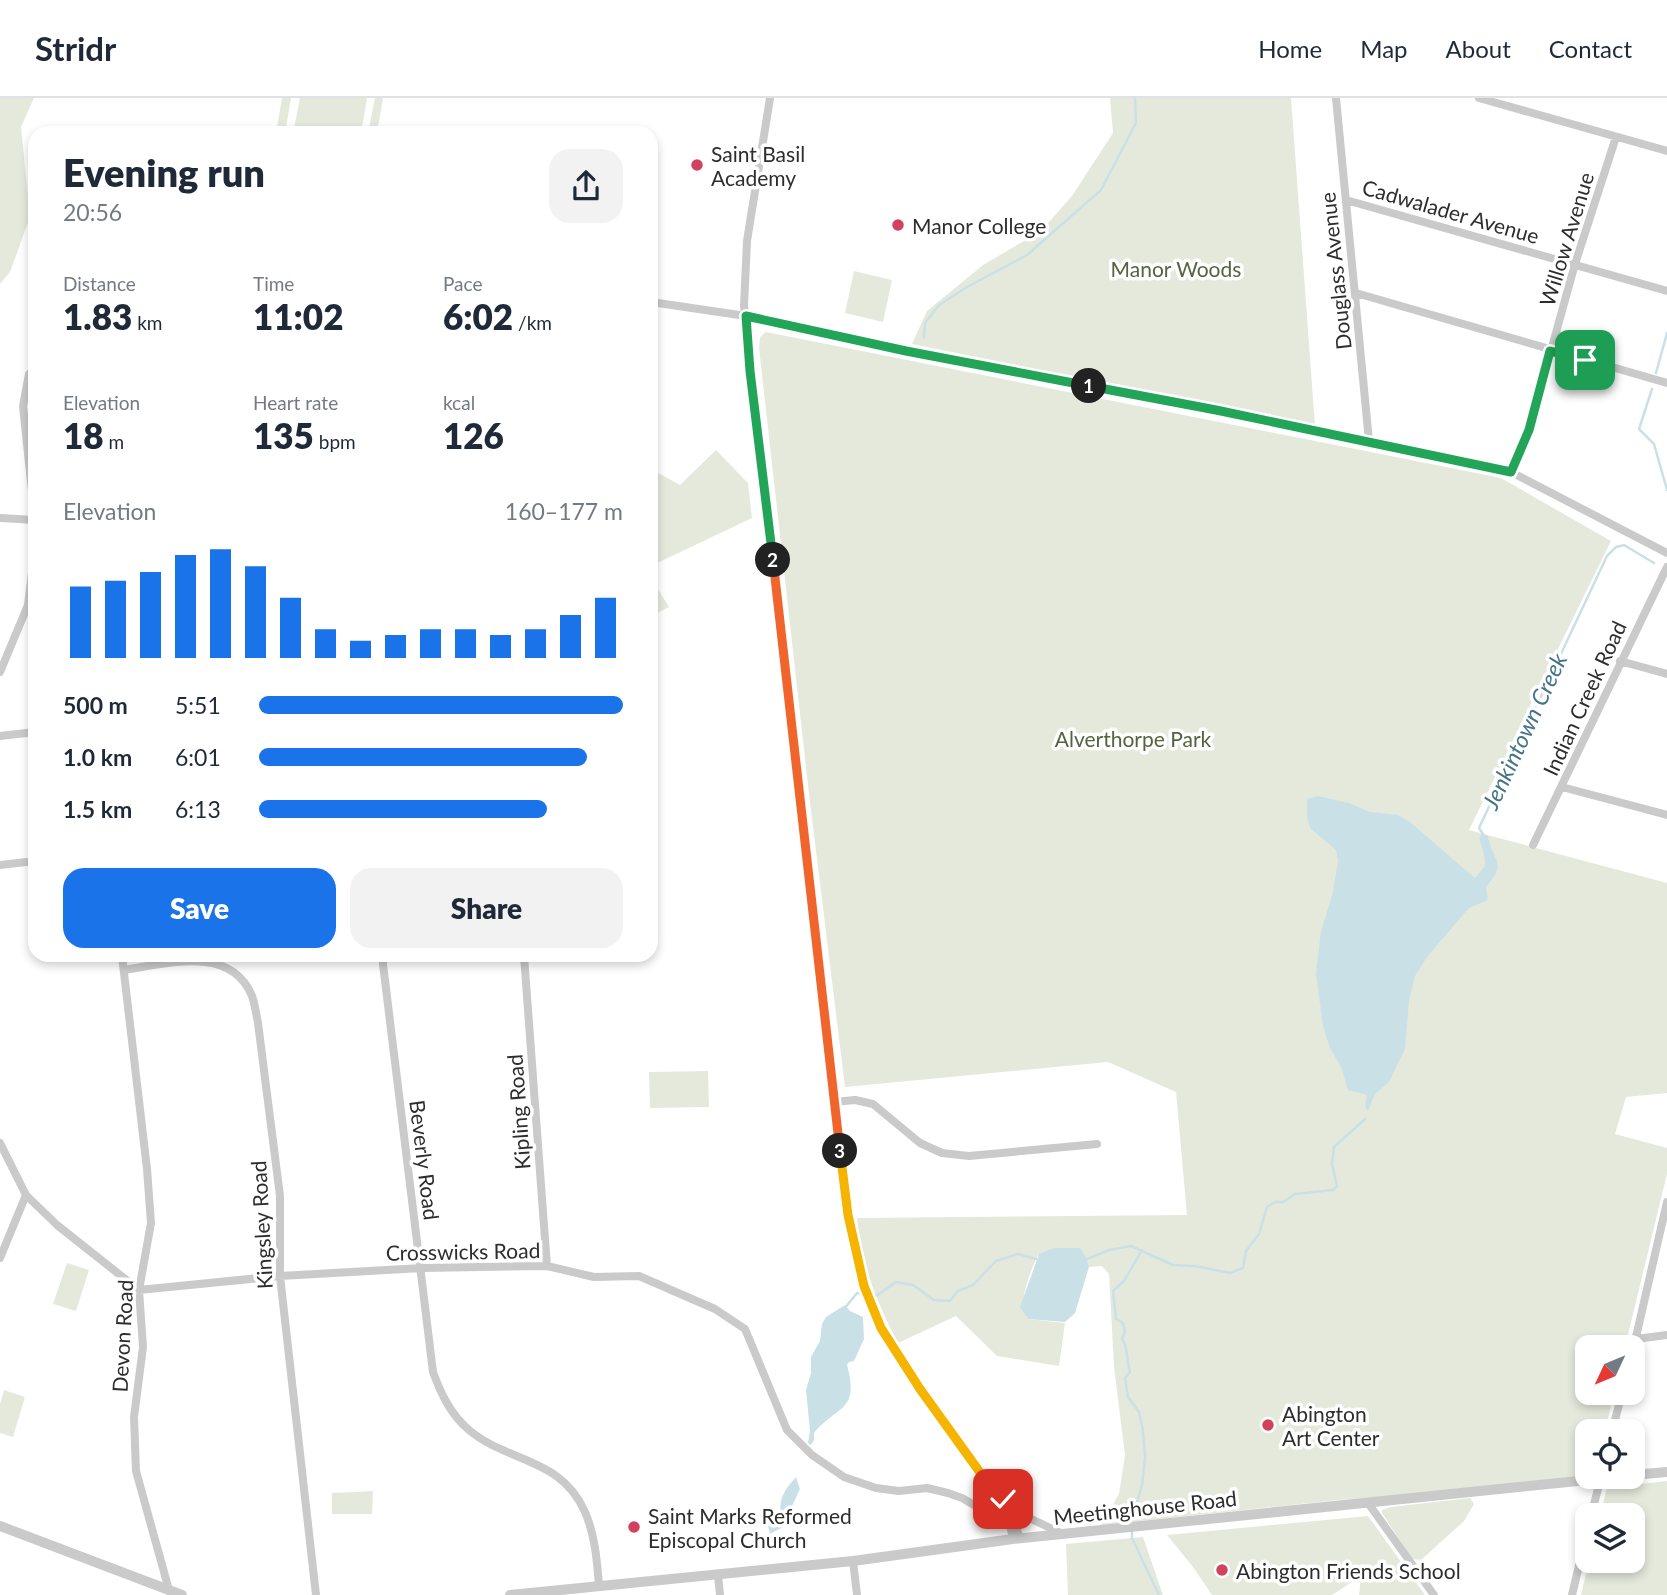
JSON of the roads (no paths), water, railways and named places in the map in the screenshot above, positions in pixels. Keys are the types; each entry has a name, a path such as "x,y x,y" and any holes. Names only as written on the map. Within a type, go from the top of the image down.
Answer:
{"street":[{"path":"771,98 747,241 744,306 848,1215 868,1296 881,1328 914,1379 997,1496 1025,1516 1065,1535"},
{"name":"Douglass Avenue","path":"1336,98 1369,441"},
{"path":"1479,98 1667,151"},
{"name":"Willow Avenue","path":"1511,472 1529,430 1575,264 1616,137"},
{"name":"Cadwalader Avenue","path":"1346,200 1667,290"},
{"path":"1356,293 1667,383"},
{"path":"658,303 746,316 906,351 1369,441 1511,472 1667,553"},
{"path":"28,387 23,406 28,442"},
{"path":"0,518 28,520"},
{"name":"Indian Creek Road","path":"1533,845 1667,567"},
{"path":"0,672 28,612"},
{"path":"1620,661 1667,674"},
{"path":"0,736 28,733"},
{"path":"1562,787 1667,815"},
{"path":"0,865 28,862"},
{"name":"Devon Road","path":"123,962 151,1223 139,1290 143,1347 134,1417 135,1471 169,1590"},
{"name":"Kingsley Road","path":"124,970 180,962"},
{"name":"Kingsley Road","path":"213,962 239,976 252,997 258,1023 280,1196 280,1276 316,1595"},
{"name":"Beverly Road","path":"383,962 433,1372 446,1403 470,1431 505,1450 536,1462 569,1488 584,1509 590,1526 599,1585"},
{"name":"Kipling Road","path":"524,962 547,1266"},
{"path":"834,1102 855,1100 873,1104 920,1143 942,1153 969,1156 1097,1144"},
{"path":"0,1143 26,1195 57,1226 139,1290"},
{"path":"0,1258 26,1195"},
{"path":"1637,1335 1667,1206"},
{"name":"Crosswicks Road","path":"139,1290 280,1276 422,1268 547,1266 594,1277 639,1276 715,1309 745,1329 787,1430 812,1454 844,1477 876,1488 899,1491 927,1488 948,1493 1010,1525"},
{"path":"1645,1338 1667,1335"},
{"path":"1645,1474 1667,1472"},
{"name":"Meetinghouse Road","path":"510,1595 588,1591 599,1585 853,1561 1017,1539 1575,1481"},
{"path":"997,1496 1017,1539"},
{"path":"1368,1503 1434,1595"},
{"path":"1007,1504 1013,1514 1017,1539"},
{"path":"0,1526 183,1595"},
{"path":"853,1561 857,1595"},
{"path":"1572,1595 1577,1573"},
{"path":"718,1575 720,1595"}],"water":[{"path":"1318,796 1349,803 1370,812 1398,815 1410,822 1475,878 1485,866 1479,838 1482,834 1488,836 1498,866 1497,872 1486,887 1488,900 1469,908 1427,957 1415,976 1409,1001 1405,1049 1389,1082 1375,1094 1368,1111 1365,1107 1367,1095 1348,1090 1323,1026 1316,974 1321,931 1333,892 1338,861 1336,850 1310,828 1307,799"},
{"path":"1054,1248 1080,1248 1087,1259 1089,1267 1075,1313 1065,1322 1028,1319 1020,1307 1039,1254"},
{"path":"845,1305 850,1311 863,1317 864,1339 854,1361 847,1365 851,1392 848,1400 814,1433 811,1445 808,1443 810,1431 806,1390 811,1373 811,1357 820,1341 822,1324 826,1317"},
{"path":"796,1477 800,1489 785,1521 783,1520 783,1527 770,1534 768,1526 772,1521 782,1519 782,1497"}],"waterway":[{"path":"924,338 925,323 939,305 1027,255 1101,190 1136,123 1135,98"},
{"name":"Jenkintown Creek","path":"1656,373 1667,333"},
{"name":"Jenkintown Creek","path":"1652,389 1639,429 1654,444 1667,490"},
{"name":"Jenkintown Creek","path":"1485,837 1479,828 1607,556 1616,547 1624,545 1654,563"},
{"name":"Jenkintown Creek","path":"1087,1259 1109,1250 1131,1246 1173,1265 1230,1273 1243,1268 1246,1251 1259,1234 1267,1207 1275,1202 1283,1202 1295,1194 1333,1190 1337,1186 1332,1164 1334,1147 1365,1119"},
{"name":"Jenkintown Creek","path":"1131,1524 1142,1485 1145,1458 1143,1430 1139,1412 1128,1397 1125,1378 1130,1372 1126,1346 1122,1339 1125,1330 1122,1322 1116,1319 1113,1291 1124,1281 1142,1250"},
{"path":"871,1295 876,1296 896,1282 913,1285 934,1300 950,1301 958,1291 973,1285 996,1261 1018,1254 1036,1259"},
{"path":"844,1309 857,1293 865,1294"},
{"name":"Jenkintown Creek","path":"1132,1531 1132,1538 1159,1595"}],"place":[{"name":"Saint Basil Academy","path":"697,165"},
{"name":"Manor College","path":"898,225"},
{"name":"Abington Art Center","path":"1268,1425"},
{"name":"Saint Marks Reformed Episcopal Church","path":"634,1527"},
{"name":"Abington Friends School","path":"1222,1570"}],"park label":[{"name":"Manor Woods","path":"1176,268"},
{"name":"Alverthorpe Park","path":"1133,738"}]}
